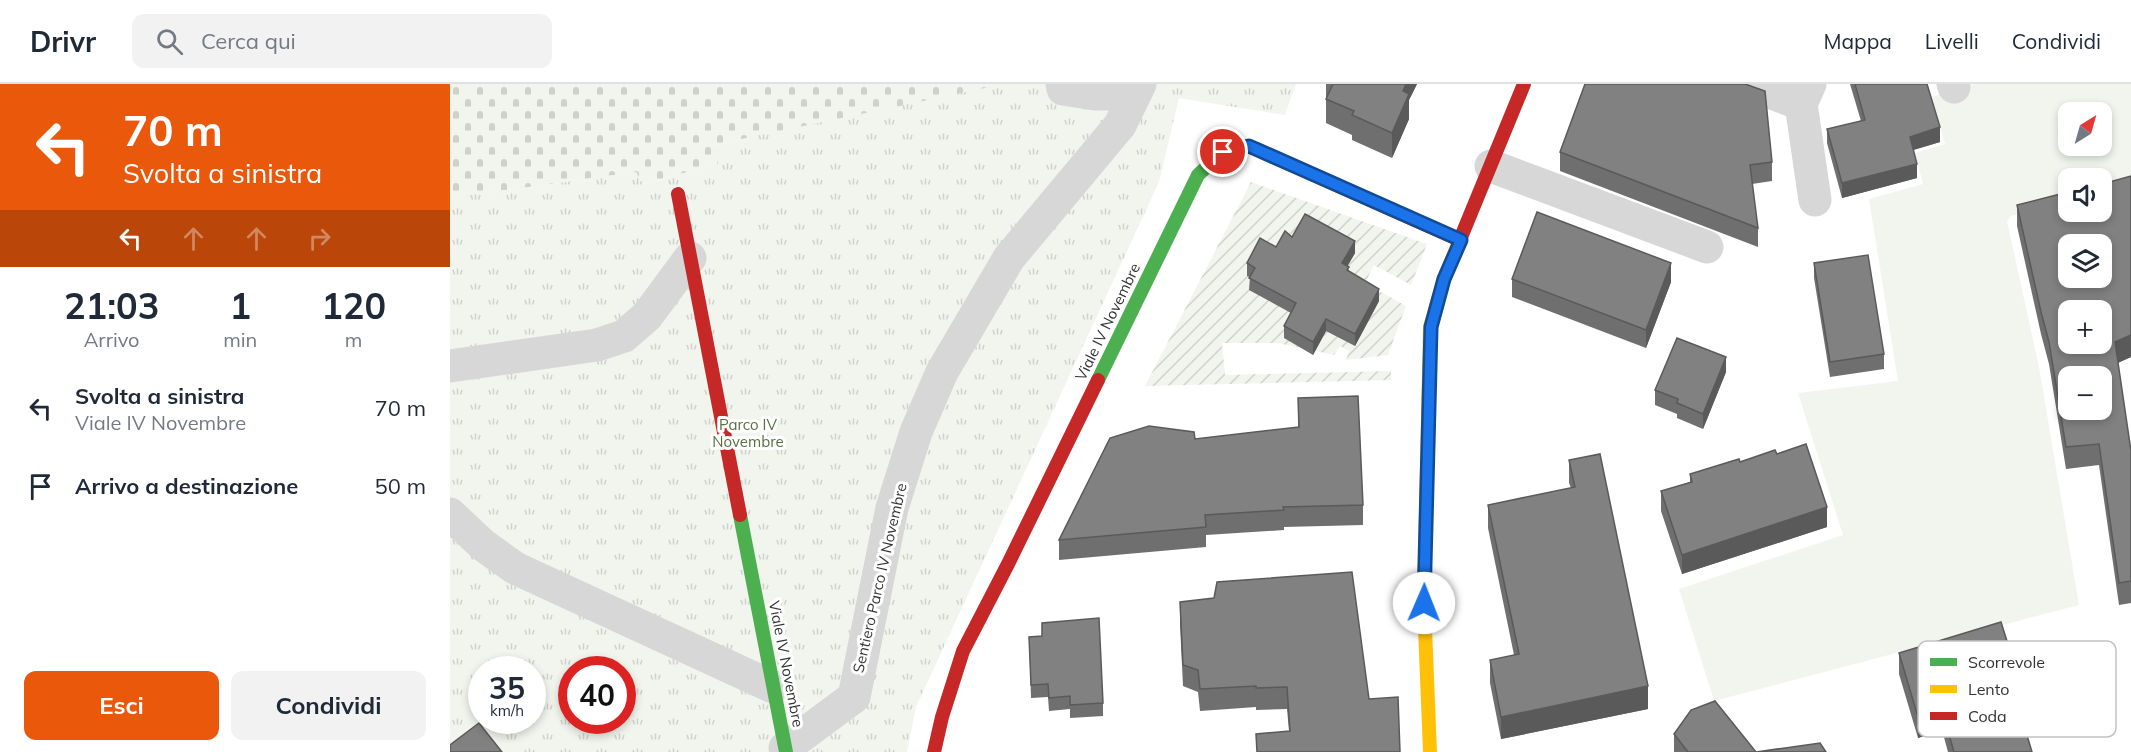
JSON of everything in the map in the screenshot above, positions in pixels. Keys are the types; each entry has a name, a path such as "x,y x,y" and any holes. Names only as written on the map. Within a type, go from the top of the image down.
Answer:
{"street":[{"path":"1062,84 1063,89 1095,94 1137,89"},
{"path":"1430,752 1424,603 1431,327 1444,279 1524,84"},
{"path":"1748,84 1805,94 1815,200"},
{"name":"Sentiero Parco IV Novembre","path":"785,750 854,697 892,508 916,432 942,372 1009,258 1120,125 1137,89"},
{"name":"Viale IV Novembre","path":"934,752 942,717 963,651 1013,554 1198,175 1223,152 1249,146 1461,240"},
{"path":"1491,166 1707,248"},
{"name":"Viale IV Novembre","path":"678,194 785,750"},
{"path":"450,366 597,345 624,336 647,316 690,258"},
{"path":"450,514 483,545 515,568 773,687"}],"green space":[{"path":"450,84 1005,85 714,145 719,164 642,184 636,172 450,198"},
{"name":"Parco IV Novembre","path":"1004,84 1296,84 1285,115 1179,98 1159,182 916,707 907,752 501,752 486,734 546,734 546,656 468,656 468,732 450,744 450,198 636,172 643,184 718,164 713,145"},
{"path":"1974,84 2131,84 2131,185 2112,190 2112,168 2058,168 2058,204 2011,216 2007,221 2039,367 2079,605 1942,641 1918,641 1918,647 1714,701 1679,589 1843,535 1798,393 1898,381 1869,199 1923,184 1915,153 1945,144 1931,97"},
{"path":"1251,182 1427,244 1411,285 1374,265 1365,283 1406,306 1388,355 1346,360 1349,351 1340,346 1334,355 1278,343 1222,343 1225,375 1391,371 1391,380 1145,386"}],"building":[{"path":"1333,84 1406,84 1403,91 1409,94 1392,133 1352,115 1354,111 1326,99"},
{"path":"1585,84 1745,84 1765,91 1772,162 1750,165 1758,228 1560,152"},
{"path":"1855,84 1927,84 1940,127 1910,137 1917,164 1842,183 1827,129 1865,120"},
{"path":"2131,176 2131,335 2115,342 2131,451 2131,581 2119,583 2099,444 2066,447 2062,420 2112,420 2112,366 2058,366 2058,398 2049,342 2017,205 2058,195 2058,222 2112,222 2112,181"},
{"path":"1537,212 1671,263 1646,330 1512,279"},
{"path":"1305,214 1355,241 1342,263 1349,267 1347,270 1379,289 1355,334 1326,319 1313,342 1284,326 1296,303 1249,278 1255,268 1247,263 1260,238 1276,247 1285,231 1292,237"},
{"path":"1868,255 1884,354 1830,362 1814,263"},
{"path":"1677,338 1726,357 1703,414 1677,403 1678,399 1655,390"},
{"path":"1358,396 1363,505 1283,507 1284,510 1205,515 1206,527 1059,540 1110,438 1149,426 1194,432 1195,439 1299,427 1298,398"},
{"path":"1806,444 1827,507 1682,555 1661,491 1692,482 1690,474 1739,459 1740,462 1775,450 1777,454"},
{"path":"1600,454 1648,686 1501,717 1490,660 1519,654 1488,505 1575,487 1569,460"},
{"path":"1352,572 1369,699 1398,697 1400,752 1257,752 1256,734 1290,731 1287,687 1200,689 1198,670 1183,665 1180,602 1214,598 1217,582"},
{"path":"1099,618 1103,703 1070,705 1070,696 1049,698 1048,684 1031,685 1029,637 1042,636 1042,623"},
{"path":"2001,622 2007,641 1938,641"},
{"path":"1918,647 1918,717 1899,653"},
{"path":"1715,701 1756,752 1688,752 1674,734 1691,710"},
{"path":"468,731 468,734 488,734 502,752 450,752 450,745"},
{"path":"1950,737 2028,737 2032,752 1954,752"},
{"path":"1820,743 1826,752 1756,752"}],"traffic: fast":[{"path":"1098,380 1198,175 1231,149 1239,147 1256,149"},
{"path":"740,515 786,752"}],"traffic: slow":[{"path":"1430,752 1424,603 1430,327 1444,279 1459,242"}],"traffic: jam":[{"path":"1459,242 1524,84"},
{"path":"1256,149 1460,240"},
{"path":"678,194 740,515"},
{"path":"934,752 942,717 963,651 1098,380"}],"route":[{"path":"1223,152 1249,146 1461,240 1444,279 1431,327 1424,603"}]}
